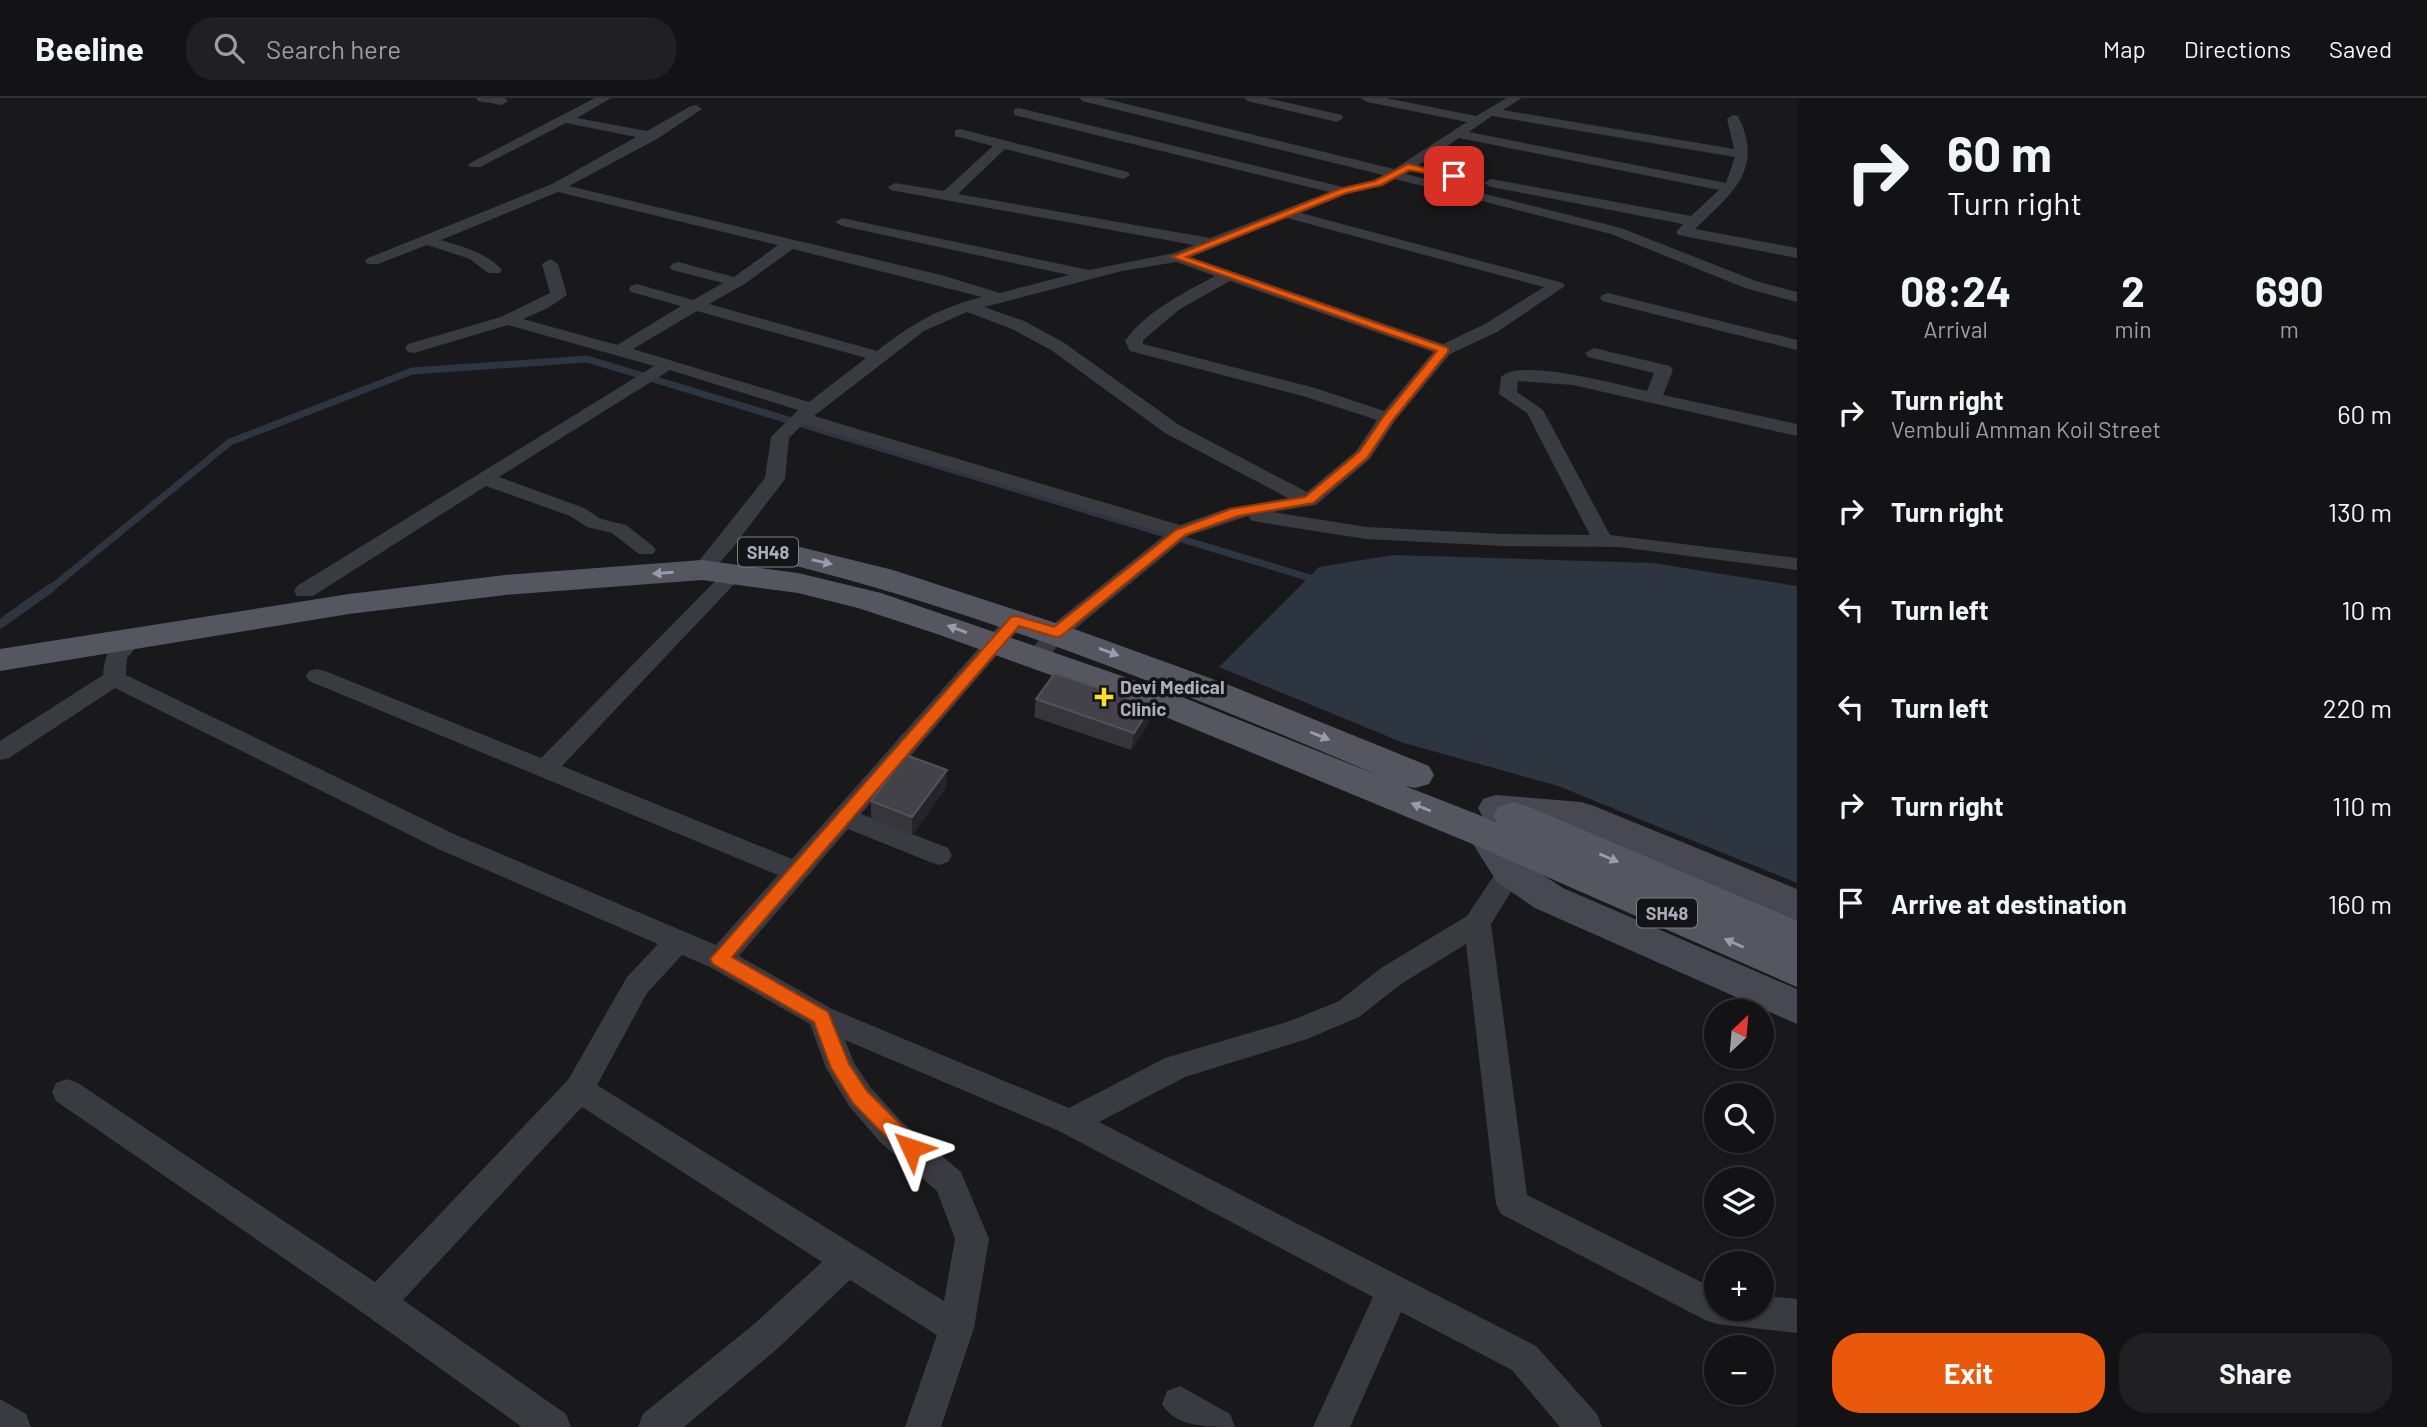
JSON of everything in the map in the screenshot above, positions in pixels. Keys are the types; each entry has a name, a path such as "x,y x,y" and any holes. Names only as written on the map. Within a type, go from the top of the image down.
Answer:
{"main road":[{"name":"SH48","path":"1,646 304,591 516,561 646,550 720,563 1005,632 1045,646 1176,708 1490,820 1531,853 1797,970"},
{"name":"SH48","path":"1,646 133,638 349,604 720,563"},
{"name":"SH48","path":"1531,853 1797,938"}],"street":[{"path":"482,98 502,101"},
{"path":"475,164 605,98"},
{"path":"1086,98 1128,103 1303,146 1614,230 1661,246 1740,282 1797,297"},
{"path":"1251,98 1351,109 1484,116 1742,153"},
{"path":"546,768 720,563 775,479 780,437 798,419 877,356 918,327 967,306 1000,297 1090,274 1177,257 1343,191 1378,183 1516,98"},
{"path":"373,261 557,187 652,136 696,108"},
{"path":"1020,112 1343,191"},
{"path":"564,119 652,136"},
{"path":"1661,246 1689,226 1730,188 1742,153 1733,119"},
{"path":"960,133 1123,175"},
{"path":"1457,134 1730,188"},
{"path":"947,196 1002,144"},
{"path":"1398,171 1689,226 1797,253"},
{"path":"557,187 1000,297"},
{"path":"895,187 1210,243"},
{"path":"1045,646 1181,533 1236,512 1309,501 1363,455 1388,418 1444,350 1491,328 1557,286 1284,213"},
{"path":"842,222 1090,274"},
{"path":"428,240 475,256 494,270"},
{"path":"619,351 654,328 737,282 791,243"},
{"path":"1177,257 1444,350"},
{"path":"414,348 507,320 559,295 550,264"},
{"path":"678,267 737,282"},
{"path":"1228,275 1165,314 1137,336 1133,341 1136,347 1309,393 1388,418"},
{"path":"638,289 877,356"},
{"path":"1608,298 1797,345"},
{"path":"967,306 1018,325 1057,346 1172,429 1309,501"},
{"path":"507,320 667,364 935,460 1181,533"},
{"path":"1594,353 1664,370 1653,398"},
{"path":"304,591 483,478 649,378 667,364"},
{"path":"1603,540 1534,410 1508,394 1510,377 1515,375 1573,380 1797,430"},
{"path":"483,478 576,512 594,523 619,529 646,550"},
{"path":"1236,512 1366,533 1503,540 1603,540 1795,558"},
{"path":"720,959 1005,632"},
{"path":"114,678 116,656 133,638"},
{"path":"317,676 794,871"},
{"path":"0,752 114,678"},
{"path":"114,678 447,842 720,959 822,1017 1070,1122 1524,1358 1584,1427"},
{"path":"1490,820 1581,815 1797,905"},
{"path":"842,817 939,855"},
{"path":"1070,1122 1177,1067 1297,1031 1349,1009 1391,976 1477,923 1531,853"},
{"path":"1531,853 1549,898 1797,1007"},
{"path":"1477,923 1512,1204 1704,1301"},
{"path":"378,1303 579,1089 637,985 678,941"},
{"path":"822,1017 841,1068 860,1097 891,1132 950,1182 972,1239 957,1328 923,1427"},
{"path":"579,1089 957,1328"},
{"path":"67,1092 378,1303 553,1427"},
{"path":"656,1427 765,1337 848,1260"},
{"path":"1331,1427 1393,1292"},
{"path":"1774,1314 1797,1317"},
{"path":"1180,1404 1217,1427"},
{"path":"0,1417 13,1427"}],"water":[{"path":"1393,555 1653,563 1797,586 1797,883 1558,786 1404,743 1219,667 1319,567"}],"building":[{"path":"1055,673 1151,706 1134,733 1036,699"},
{"path":"906,755 947,770 912,817 871,801"}],"waterway":[{"path":"49,590 230,442 412,371 587,359 1320,581"},
{"path":"0,624 51,588"}],"place":[{"name":"Devi Medical Clinic","path":"1104,697"}],"route":[{"path":"911,1148 891,1132 860,1097 841,1068 822,1017 720,959 794,871 1016,620 1056,633 1181,533 1236,512 1309,501 1363,455 1388,418 1444,350 1177,257 1343,191 1378,183 1408,167 1454,176"}]}
